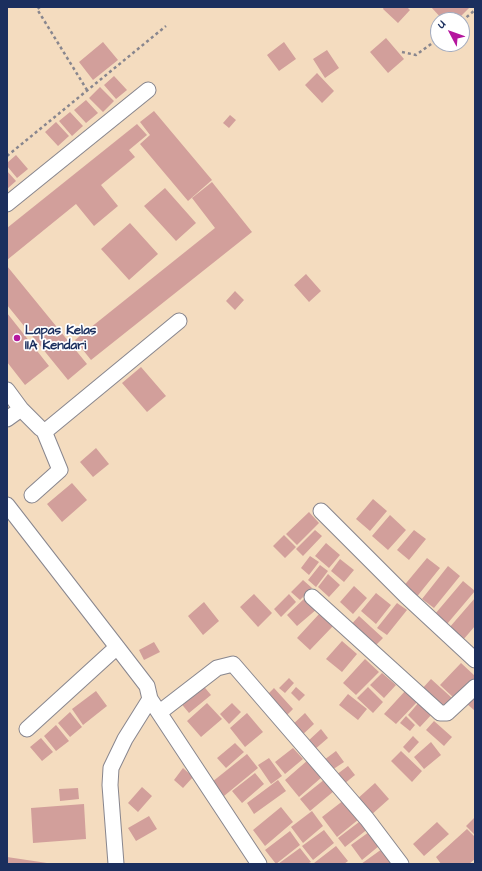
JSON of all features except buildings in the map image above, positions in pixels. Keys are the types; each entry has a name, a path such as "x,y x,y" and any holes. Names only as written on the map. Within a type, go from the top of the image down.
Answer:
{"street":[{"path":"7,204 148,90"},
{"path":"44,431 179,321"},
{"path":"7,390 21,409 44,431 60,470 32,495"},
{"path":"7,419 21,409"},
{"path":"7,505 147,686 150,698 259,864"},
{"path":"321,511 406,596 475,660"},
{"path":"312,598 440,713 448,713 475,687"},
{"path":"27,729 117,647"},
{"path":"160,712 217,668 233,664 368,819 401,864"},
{"path":"116,864 110,785 111,768 125,739 150,698"}],"path":[{"path":"40,7 37,9 86,90"},
{"path":"7,156 166,26"},
{"path":"402,52 416,55 430,45"}],"place":[{"name":"Lapas Kelas IIA Kendari","path":"17,338"}]}
